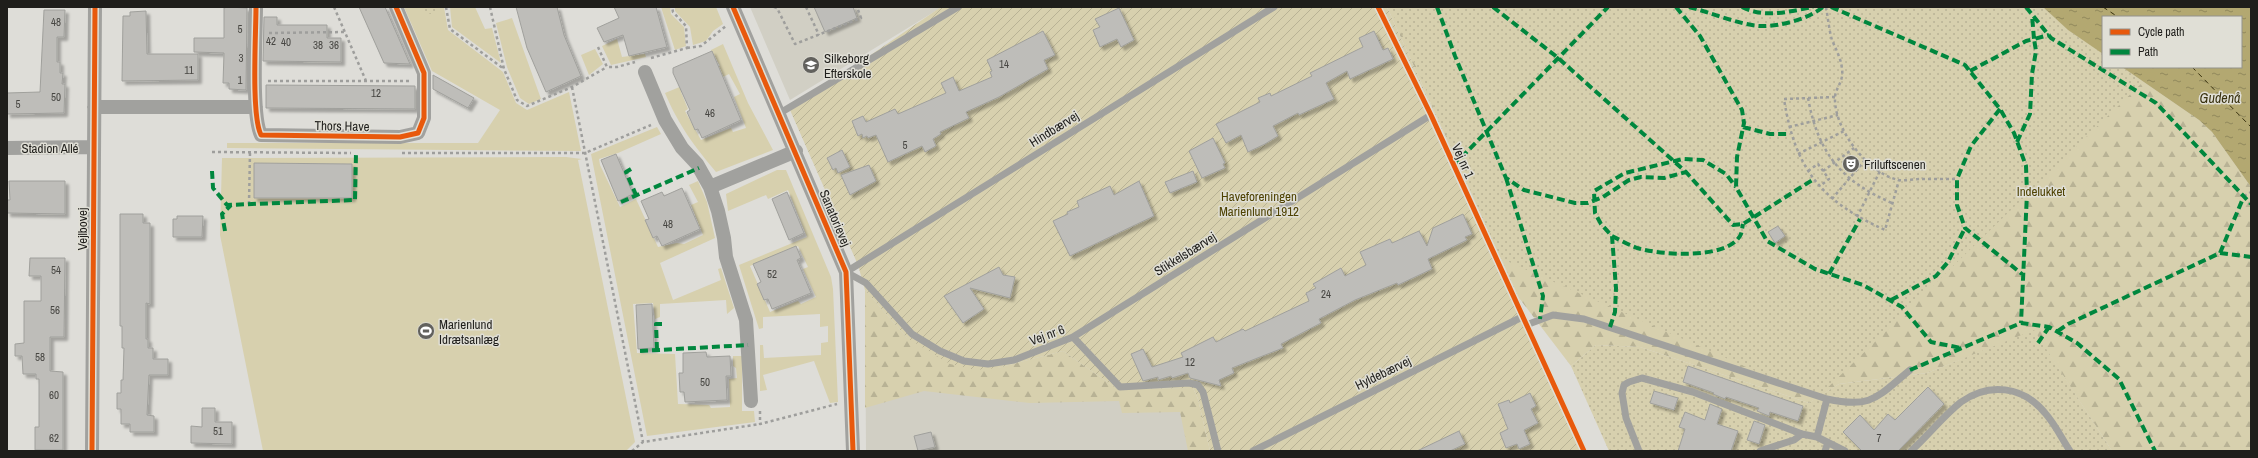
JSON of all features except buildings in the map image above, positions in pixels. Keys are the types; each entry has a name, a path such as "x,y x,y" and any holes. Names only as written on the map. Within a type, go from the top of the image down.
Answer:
{"street":[{"name":"Vejlbovej","path":"92,451 95,7"},
{"name":"Thors Have","path":"256,7 256,107 257,127 261,134 400,137 418,133 424,118 424,73 396,7"},
{"name":"Sanatorievej","path":"736,12 846,272 852,451"},
{"path":"643,64 665,120 682,148 697,164 710,187 724,238 726,257 746,320 755,403"},
{"path":"94,107 256,107"},
{"name":"Stadion Allé","path":"7,148 94,148"},
{"path":"710,187 796,151"}],"lane":[{"path":"780,113 958,7"},
{"name":"Hindbærvej","path":"846,272 1274,7"},
{"name":"Vej nr 1","path":"1378,7 1431,115 1584,451"},
{"name":"Stikkelsbærvej","path":"1073,337 1431,115"},
{"name":"Vej nr 6","path":"846,272 866,283 912,334 940,352 964,361 988,364 1014,360 1073,337 1120,387 1189,383 1198,385 1203,392 1218,451"},
{"path":"1526,324 1553,315 1584,319 1827,399 1849,404 1864,402 1877,397 1910,370"},
{"name":"Hyldebærvej","path":"1254,451 1522,317"},
{"path":"1639,451 1626,418 1622,394 1624,385 1642,378 1693,392 1802,434 1817,437 1845,451"},
{"path":"1911,451 1960,403 1977,393 1991,388 2011,390 2035,403 2045,413 2070,451"},
{"path":"1817,437 1827,399"},
{"path":"1760,451 1794,440 1802,434"},
{"path":"1825,451 1828,442"}],"path":[{"path":"334,7 366,81"},
{"path":"446,7 450,29 504,69"},
{"path":"490,7 504,69 517,100 527,106 572,87 607,67 643,64 687,48 701,46 736,12"},
{"path":"672,7 672,12 686,26 687,48"},
{"path":"774,7 777,8 795,44 861,18 857,7"},
{"path":"806,7 819,35"},
{"path":"1826,7 1832,40 1839,53 1842,70 1842,81 1835,97 1838,115 1844,131 1854,148 1865,160 1880,171 1899,180 1957,179"},
{"path":"256,33 344,32"},
{"path":"598,46 607,67"},
{"path":"256,81 424,82"},
{"path":"572,87 643,442"},
{"path":"1835,97 1784,99 1788,127 1798,154 1808,171 1832,199 1857,217 1884,230 1899,180"},
{"path":"1808,98 1812,121 1820,143 1833,163 1849,180 1869,193 1892,204"},
{"path":"1788,127 1838,115"},
{"path":"395,153 585,154 665,120"},
{"path":"1798,154 1844,131"},
{"path":"1823,171 1854,148"},
{"path":"212,152 356,153"},
{"path":"249,204 250,152"},
{"path":"1832,199 1865,160"},
{"path":"1808,171 1818,164 1829,179 1820,186"},
{"path":"1857,217 1880,171"},
{"path":"2244,196 2251,192"},
{"path":"632,451 643,442 760,424 851,400"},
{"path":"755,403 760,424"}],"shaded area":[{"name":"Silkeborg Efterskole","path":"750,7 942,7 790,100"},
{"path":"865,290 907,338 998,368 1063,351 1117,389 1190,388 1210,451 866,451"}],"green space":[{"path":"404,7 444,7 448,30 503,72 516,103 527,110 569,92 581,151 227,148 227,143 478,143 500,110 432,71"},
{"path":"419,7 440,7 438,12 430,14"},
{"path":"450,7 475,7 485,29 492,28 501,63 452,27"},
{"path":"661,7 670,7 671,14 684,27 686,46 675,50"},
{"path":"675,7 716,7 723,24 713,31 706,41 693,45 690,27 675,11"},
{"name":"Haveforeningen Marienlund 1912","path":"941,7 1387,7 1519,298 1581,451 1210,451 1198,399 1193,388 1117,389 1063,351 998,368 975,370 950,364 907,338 865,290 858,265 790,110"},
{"name":"Indelukket","path":"1387,7 2043,7 2068,30 2102,53 2102,68 2123,68 2199,120 2212,132 2251,187 2251,451 2112,451 2034,331 1927,373 1839,384 1809,403 1640,347 1596,345 1571,366 1519,298"},
{"name":"Indelukket","path":"1390,7 2043,7 2068,30 2102,53 2102,68 2123,68 2143,82 1818,397 1839,384 1927,373 2034,330 2112,451 1609,451 1571,366 1596,345 1640,347 1809,403 1816,398 1500,258"},
{"path":"512,18 541,99 529,104 520,98 507,67 496,23"},
{"path":"617,39 622,57 645,54 646,57 611,65 602,46"},
{"path":"723,44 748,103 773,150 716,172 687,134 665,93 682,86 697,85 681,92 688,109 685,111 701,140 731,128 733,132 746,128 734,97 740,94 729,74 707,85 700,76 720,66 711,50"},
{"path":"595,49 603,64 589,75 581,55"},
{"path":"657,127 661,134 618,153 599,159 600,165 620,207 636,199 658,247 677,243 684,244 703,235 691,205 698,202 689,185 698,181 707,202 715,238 660,263 673,300 721,280 718,269 721,268 734,308 727,314 726,300 660,304 660,317 655,319 653,303 633,304 637,353 675,354 678,404 709,405 711,408 730,407 729,379 737,378 736,368 733,366 733,356 742,356 742,411 754,411 755,422 647,436 591,154"},
{"name":"Marienlund Idrætsanlæg","path":"566,157 582,159 578,160 635,442 626,451 263,451 220,235 222,158"},
{"path":"777,170 786,170 831,277 833,289 838,402 830,403 814,361 763,375 767,390 760,391 760,345 763,345 764,358 821,355 821,343 828,342 828,326 820,327 820,314 763,317 763,328 759,329 739,265 807,237 788,190 768,199 766,195 728,211 726,194","holes":["798,246 808,267 803,269 816,297 801,304 798,301 770,312 750,266"]},
{"path":"865,290 907,338 998,368 1063,351 1117,389 1193,388 1198,399 1210,451 1188,451 1180,412 1122,413 1119,401 1030,403 924,391 865,408"}],"water":[{"name":"Gudenå","path":"2043,7 2251,7 2251,187 2212,132 2199,120 2123,68 2242,68 2242,16 2102,16 2102,53 2068,30"}],"ferry route":[{"path":"2103,7 2116,16"},
{"path":"2193,68 2251,127"}],"marked path":[{"path":"1437,7 1455,56 1506,178 1524,190 1575,203 1588,203 1603,197 1629,180 1641,177 1664,178 1686,172"},
{"path":"1493,7 1557,57 1686,172 1733,225 1743,224 1814,179"},
{"path":"1453,166 1608,7"},
{"path":"1676,7 1700,36 1742,110 1744,123 1737,157 1736,187 1767,241 1815,269 1863,285 1902,307 1931,342 1961,348"},
{"path":"1689,7 1734,21 1760,26 1784,24 1802,19 1823,7"},
{"path":"1742,7 1759,13 1778,13 1813,7"},
{"path":"1831,7 1965,65 2000,109 2014,133 2026,166 2027,193 2021,323"},
{"path":"2026,7 2051,38 2156,103 2251,204"},
{"path":"1970,71 2026,41 2034,39 2032,15"},
{"path":"2017,142 2030,114 2032,74 2036,51 2034,39 2049,35"},
{"path":"2000,109 1971,146 1957,179 1957,205 1965,228 2022,274"},
{"path":"1743,127 1770,134 1790,134"},
{"path":"212,171 213,188 227,205 355,200 356,153"},
{"path":"1610,327 1615,312 1616,288 1612,236 1601,224 1595,213 1594,191 1625,173 1683,159 1703,160 1726,174 1736,187"},
{"path":"621,202 699,168"},
{"path":"631,169 626,172 636,195"},
{"path":"1506,178 1543,296 1540,319"},
{"path":"2058,331 2068,324 2220,253 2244,196"},
{"path":"225,231 222,214 231,205"},
{"path":"1829,274 1860,219"},
{"path":"1612,236 1637,248 1676,254 1692,254 1721,249 1732,244 1741,235 1743,224"},
{"path":"1891,300 1936,276 1948,262 1965,228"},
{"path":"2220,253 2251,257"},
{"path":"1910,370 2021,323 2049,327 2077,343 2119,379 2155,451"},
{"path":"657,350 656,324 663,324"},
{"path":"2038,343 2049,327"},
{"path":"640,351 748,345"}],"cycle path":[{"path":"92,451 95,7"},
{"path":"256,7 255,93 258,125 261,135 400,137 418,133 424,118 424,73 396,7"},
{"path":"733,7 846,272 853,451"},
{"path":"1378,7 1431,115 1584,451"}],"place":[{"name":"Silkeborg Efterskole","path":"811,65"},
{"name":"Friluftscenen","path":"1851,164"},
{"name":"Marienlund Idrætsanlæg","path":"426,331"}]}
